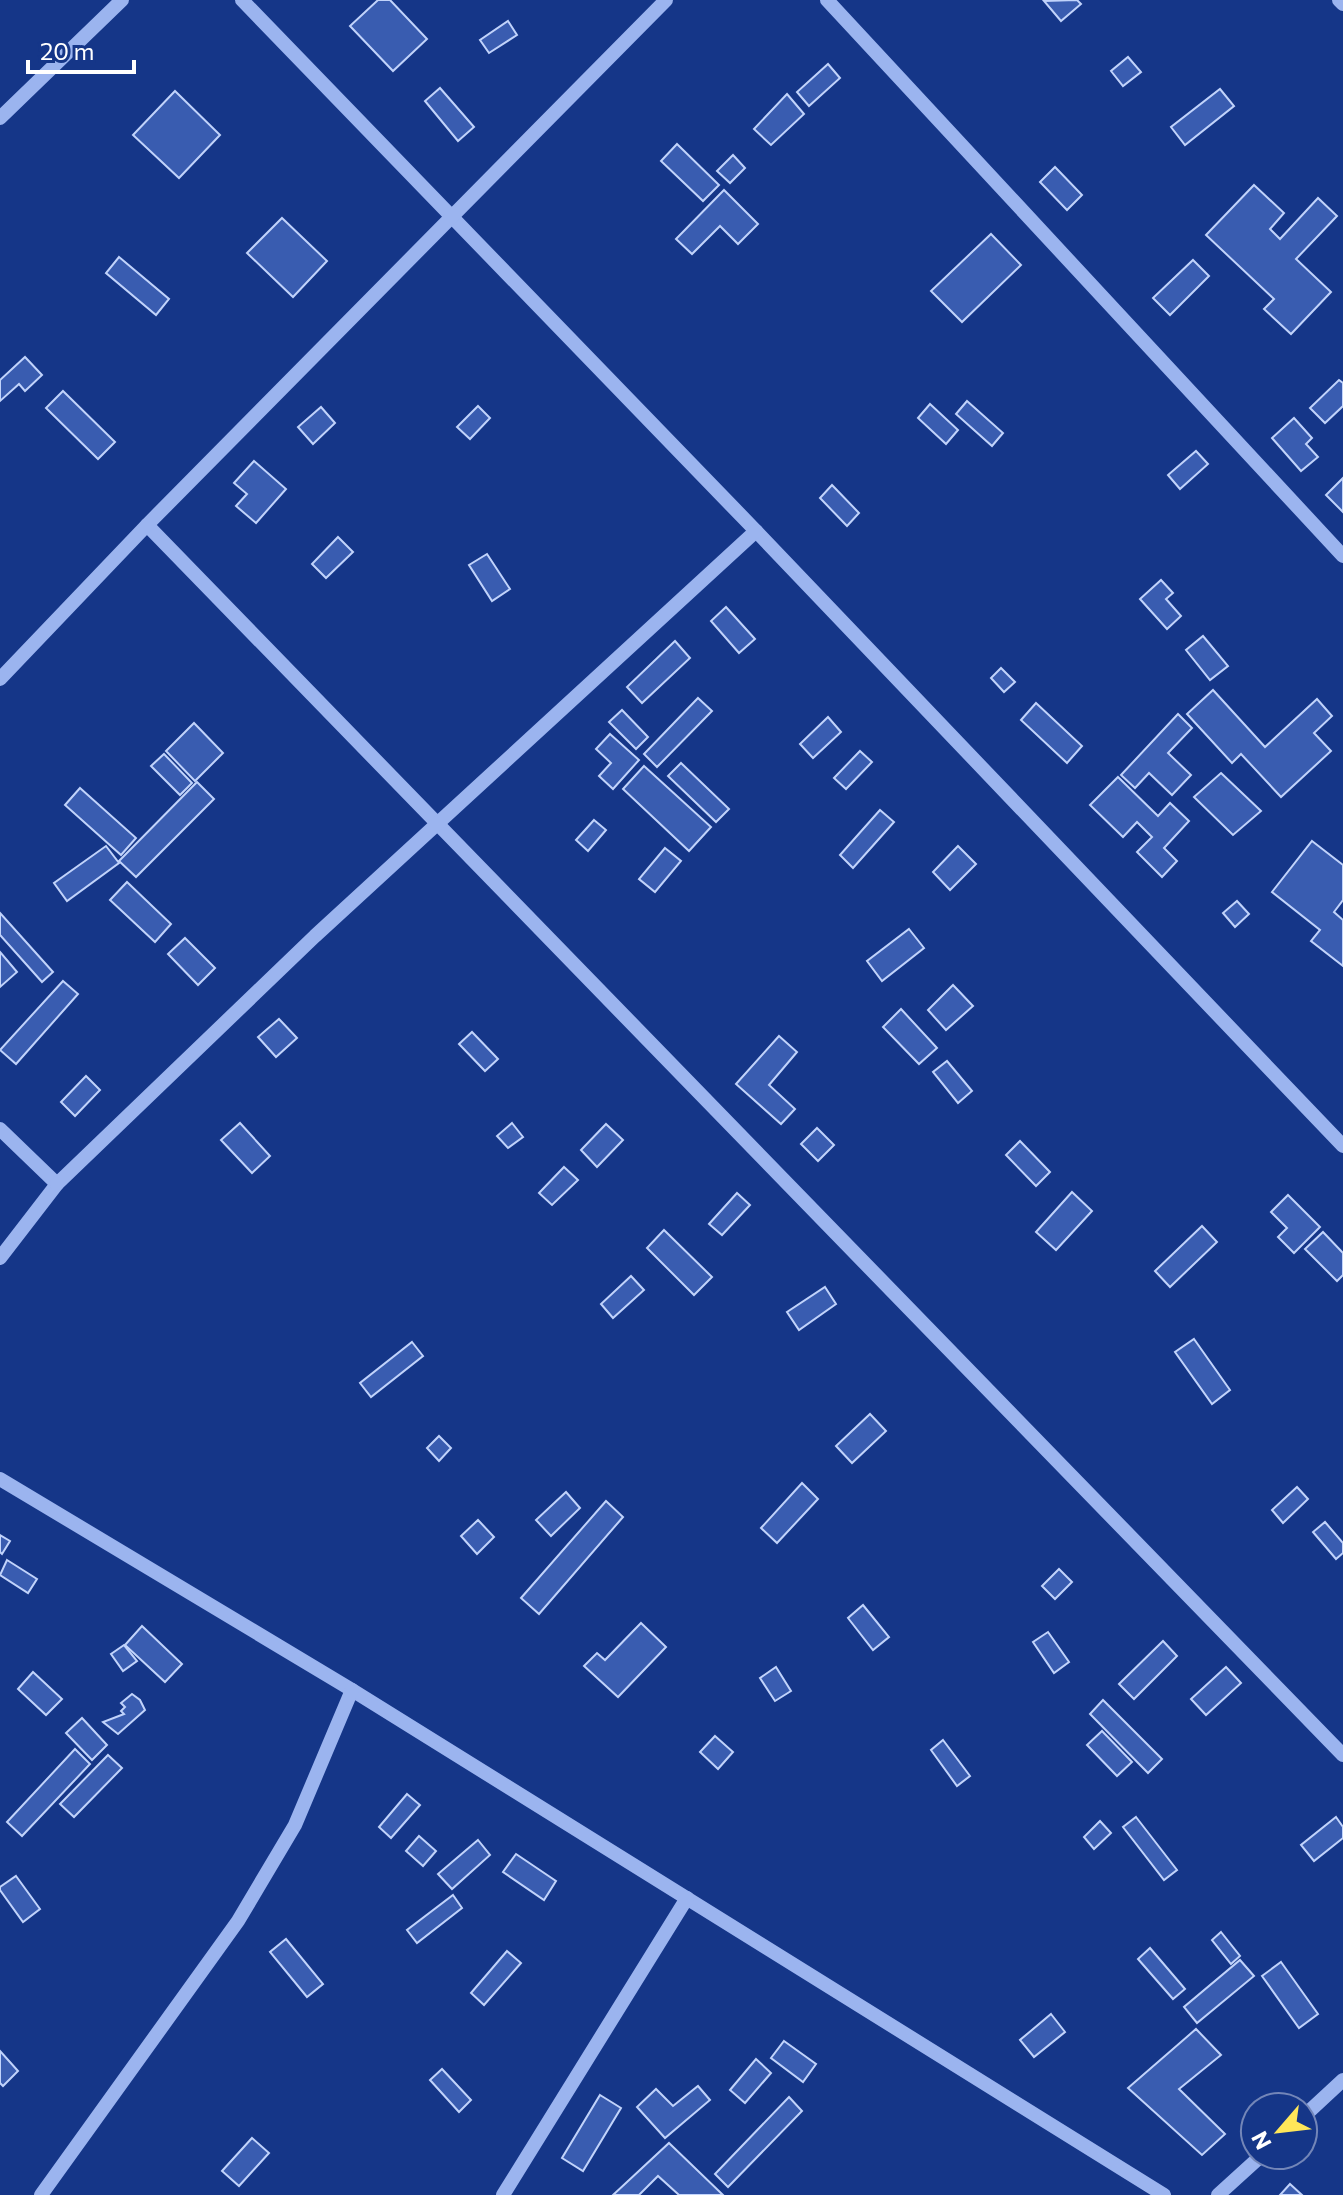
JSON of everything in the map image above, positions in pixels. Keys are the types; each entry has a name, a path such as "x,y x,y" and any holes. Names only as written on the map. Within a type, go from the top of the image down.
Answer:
{"street":[{"path":"0,118 122,0"},
{"path":"242,0 756,531 1343,1146"},
{"path":"0,679 147,525 666,0"},
{"path":"827,0 1343,556"},
{"path":"147,525 1343,1755"},
{"path":"0,1258 57,1184 315,936 756,531"},
{"path":"0,1129 57,1184"},
{"path":"0,1479 352,1690 1164,2195"},
{"path":"41,2195 238,1921 295,1825 352,1690"},
{"path":"503,2195 687,1898"},
{"path":"1319,2102 1343,2080"},
{"path":"1218,2195 1244,2171"}],"building":[{"path":"378,0 390,0 427,39 393,71 350,26"},
{"path":"1077,0 1081,4 1061,21 1044,1"},
{"path":"508,21 517,35 489,53 480,40"},
{"path":"1128,57 1141,72 1123,86 1111,71"},
{"path":"828,64 840,78 809,106 797,92"},
{"path":"440,88 474,127 458,141 425,101"},
{"path":"1220,89 1234,106 1185,145 1171,127"},
{"path":"175,91 220,135 179,178 133,135"},
{"path":"787,94 804,114 771,145 754,129"},
{"path":"677,144 719,185 703,201 661,161"},
{"path":"733,155 745,168 730,183 717,171"},
{"path":"1055,167 1082,195 1067,210 1040,182"},
{"path":"1254,185 1284,213 1270,229 1280,239 1318,198 1337,216 1296,259 1331,292 1291,334 1264,309 1274,299 1206,235"},
{"path":"724,190 758,224 738,244 720,226 692,254 676,239"},
{"path":"282,218 327,261 293,297 247,253"},
{"path":"991,234 1021,265 962,322 931,291"},
{"path":"119,257 169,299 156,315 106,273"},
{"path":"1193,260 1209,276 1170,315 1153,298"},
{"path":"25,357 42,375 25,391 19,384 0,401 0,380"},
{"path":"1339,380 1343,383 1343,406 1325,423 1310,408"},
{"path":"63,391 115,442 98,459 46,408"},
{"path":"967,401 1003,433 992,446 956,414"},
{"path":"930,404 958,430 946,444 918,418"},
{"path":"478,406 490,418 470,439 457,427"},
{"path":"321,407 335,423 313,444 298,427"},
{"path":"1294,418 1312,438 1306,444 1318,457 1301,471 1272,438"},
{"path":"1196,451 1208,464 1180,489 1168,475"},
{"path":"254,461 286,489 256,523 236,506 247,494 234,483"},
{"path":"1343,478 1343,512 1326,495"},
{"path":"832,485 859,513 847,526 820,498"},
{"path":"338,537 353,552 326,578 312,564"},
{"path":"487,554 510,589 492,601 469,565"},
{"path":"1161,580 1173,593 1166,599 1181,616 1167,629 1140,599"},
{"path":"726,607 755,639 739,653 711,621"},
{"path":"1203,636 1228,666 1210,680 1186,650"},
{"path":"675,641 690,658 642,703 627,687"},
{"path":"1001,668 1015,682 1004,692 991,678"},
{"path":"1213,690 1265,747 1317,699 1332,716 1314,733 1331,751 1281,797 1241,754 1232,763 1187,714"},
{"path":"698,698 712,711 657,767 644,754"},
{"path":"1036,703 1082,746 1067,763 1021,720"},
{"path":"622,710 648,737 636,749 609,722"},
{"path":"1178,714 1192,728 1168,753 1191,775 1172,795 1149,773 1135,788 1121,775"},
{"path":"828,717 841,732 813,758 800,744"},
{"path":"194,723 223,753 195,781 166,751"},
{"path":"610,734 639,760 613,789 599,776 611,763 596,749"},
{"path":"860,751 872,762 846,789 834,778"},
{"path":"164,754 192,783 180,795 151,766"},
{"path":"681,763 729,809 716,822 668,776"},
{"path":"644,766 711,827 689,851 623,789"},
{"path":"1221,773 1261,811 1233,835 1194,797"},
{"path":"1118,777 1158,816 1170,803 1189,821 1164,848 1177,861 1162,877 1137,852 1152,837 1137,822 1123,837 1090,805"},
{"path":"197,782 214,799 136,877 119,861"},
{"path":"80,788 136,838 121,855 65,805"},
{"path":"880,810 894,822 853,868 840,855"},
{"path":"594,820 606,830 588,851 576,840"},
{"path":"1312,841 1343,865 1343,900 1334,912 1343,920 1343,966 1311,941 1320,930 1272,892"},
{"path":"106,846 119,863 67,901 54,883"},
{"path":"958,846 976,864 950,890 933,872"},
{"path":"665,848 681,861 655,892 639,879"},
{"path":"127,882 171,924 155,942 110,900"},
{"path":"1237,901 1249,914 1235,927 1223,913"},
{"path":"0,913 53,972 42,982 0,935"},
{"path":"909,929 924,948 882,981 867,961"},
{"path":"185,938 215,968 198,985 168,954"},
{"path":"0,952 17,972 0,987"},
{"path":"63,981 78,994 16,1064 0,1050"},
{"path":"953,985 973,1006 946,1030 928,1010"},
{"path":"901,1009 937,1048 919,1064 883,1027"},
{"path":"279,1019 297,1038 276,1057 258,1037"},
{"path":"472,1032 498,1059 485,1071 459,1044"},
{"path":"779,1036 797,1052 769,1085 795,1109 781,1124 736,1084"},
{"path":"947,1061 972,1091 958,1103 933,1072"},
{"path":"86,1076 100,1090 75,1116 61,1102"},
{"path":"240,1123 270,1156 252,1173 221,1140"},
{"path":"512,1123 523,1137 508,1148 497,1136"},
{"path":"606,1124 623,1140 597,1167 581,1150"},
{"path":"817,1128 834,1145 818,1161 801,1144"},
{"path":"1020,1141 1050,1172 1036,1186 1006,1155"},
{"path":"564,1167 578,1180 552,1205 539,1193"},
{"path":"1072,1192 1092,1211 1056,1250 1036,1232"},
{"path":"737,1193 750,1205 722,1235 709,1224"},
{"path":"1288,1195 1320,1227 1294,1253 1278,1237 1287,1228 1271,1212"},
{"path":"1202,1226 1217,1242 1170,1287 1155,1271"},
{"path":"664,1230 712,1277 694,1295 647,1248"},
{"path":"1323,1232 1343,1253 1343,1275 1337,1281 1305,1249"},
{"path":"631,1276 644,1290 613,1318 601,1304"},
{"path":"825,1287 836,1304 799,1330 787,1312"},
{"path":"1194,1339 1230,1390 1212,1404 1175,1352"},
{"path":"412,1342 423,1356 371,1397 360,1383"},
{"path":"870,1414 886,1431 852,1463 836,1446"},
{"path":"439,1436 451,1448 439,1461 427,1448"},
{"path":"802,1483 818,1499 777,1543 761,1528"},
{"path":"1297,1487 1308,1499 1283,1523 1272,1510"},
{"path":"566,1492 580,1508 551,1536 536,1520"},
{"path":"606,1501 623,1517 539,1614 521,1598"},
{"path":"478,1520 494,1537 477,1554 461,1536"},
{"path":"1325,1522 1343,1543 1343,1553 1336,1559 1313,1532"},
{"path":"0,1535 10,1541 2,1554 0,1552"},
{"path":"7,1560 37,1579 28,1593 0,1575"},
{"path":"1059,1569 1072,1582 1055,1599 1042,1586"},
{"path":"863,1605 889,1637 873,1650 848,1618"},
{"path":"641,1623 666,1647 618,1697 584,1666 597,1653 605,1660"},
{"path":"142,1626 182,1664 165,1682 125,1645"},
{"path":"1048,1632 1069,1662 1054,1673 1033,1642"},
{"path":"1163,1641 1177,1656 1134,1699 1119,1684"},
{"path":"124,1645 137,1661 123,1671 111,1654"},
{"path":"776,1667 791,1691 775,1701 760,1678"},
{"path":"1226,1667 1241,1683 1206,1715 1191,1699"},
{"path":"33,1672 62,1699 46,1715 18,1689"},
{"path":"132,1694 140,1700 145,1710 118,1734 103,1722 124,1714 121,1711 125,1707 121,1703"},
{"path":"1103,1700 1162,1759 1148,1773 1090,1714"},
{"path":"82,1718 107,1745 92,1760 66,1733"},
{"path":"1102,1731 1132,1762 1117,1776 1087,1745"},
{"path":"715,1736 733,1752 718,1769 700,1752"},
{"path":"943,1740 970,1776 957,1786 931,1750"},
{"path":"75,1749 90,1764 22,1836 7,1822"},
{"path":"108,1755 122,1768 74,1817 60,1804"},
{"path":"407,1794 420,1805 391,1838 379,1827"},
{"path":"1136,1817 1177,1870 1164,1880 1123,1827"},
{"path":"1336,1817 1343,1827 1343,1838 1314,1861 1301,1845"},
{"path":"1100,1821 1111,1833 1094,1849 1084,1837"},
{"path":"419,1836 436,1851 423,1866 406,1851"},
{"path":"478,1840 490,1855 452,1889 438,1874"},
{"path":"516,1854 556,1881 544,1900 503,1872"},
{"path":"16,1876 40,1909 23,1922 0,1890"},
{"path":"453,1895 462,1908 417,1943 407,1930"},
{"path":"1221,1932 1240,1956 1231,1964 1212,1940"},
{"path":"286,1939 323,1984 307,1997 270,1952"},
{"path":"1150,1948 1185,1989 1173,1999 1138,1959"},
{"path":"507,1951 521,1963 484,2005 471,1993"},
{"path":"1240,1960 1254,1976 1197,2023 1184,2007"},
{"path":"1281,1962 1318,2014 1299,2028 1262,1976"},
{"path":"1051,2014 1065,2032 1034,2057 1020,2040"},
{"path":"1196,2029 1221,2055 1179,2089 1225,2134 1202,2155 1128,2088"},
{"path":"784,2041 816,2064 803,2082 771,2058"},
{"path":"0,2051 18,2071 3,2086 0,2083"},
{"path":"756,2059 771,2073 745,2103 730,2090"},
{"path":"442,2069 471,2100 459,2112 430,2080"},
{"path":"698,2086 710,2100 665,2138 637,2107 656,2089 673,2106"},
{"path":"600,2095 621,2108 583,2171 562,2158"},
{"path":"789,2097 802,2111 728,2187 715,2174"},
{"path":"252,2138 269,2153 239,2186 222,2171"},
{"path":"669,2143 723,2195 679,2195 658,2176 639,2195 613,2195"},
{"path":"1290,2184 1302,2195 1280,2195"}]}
